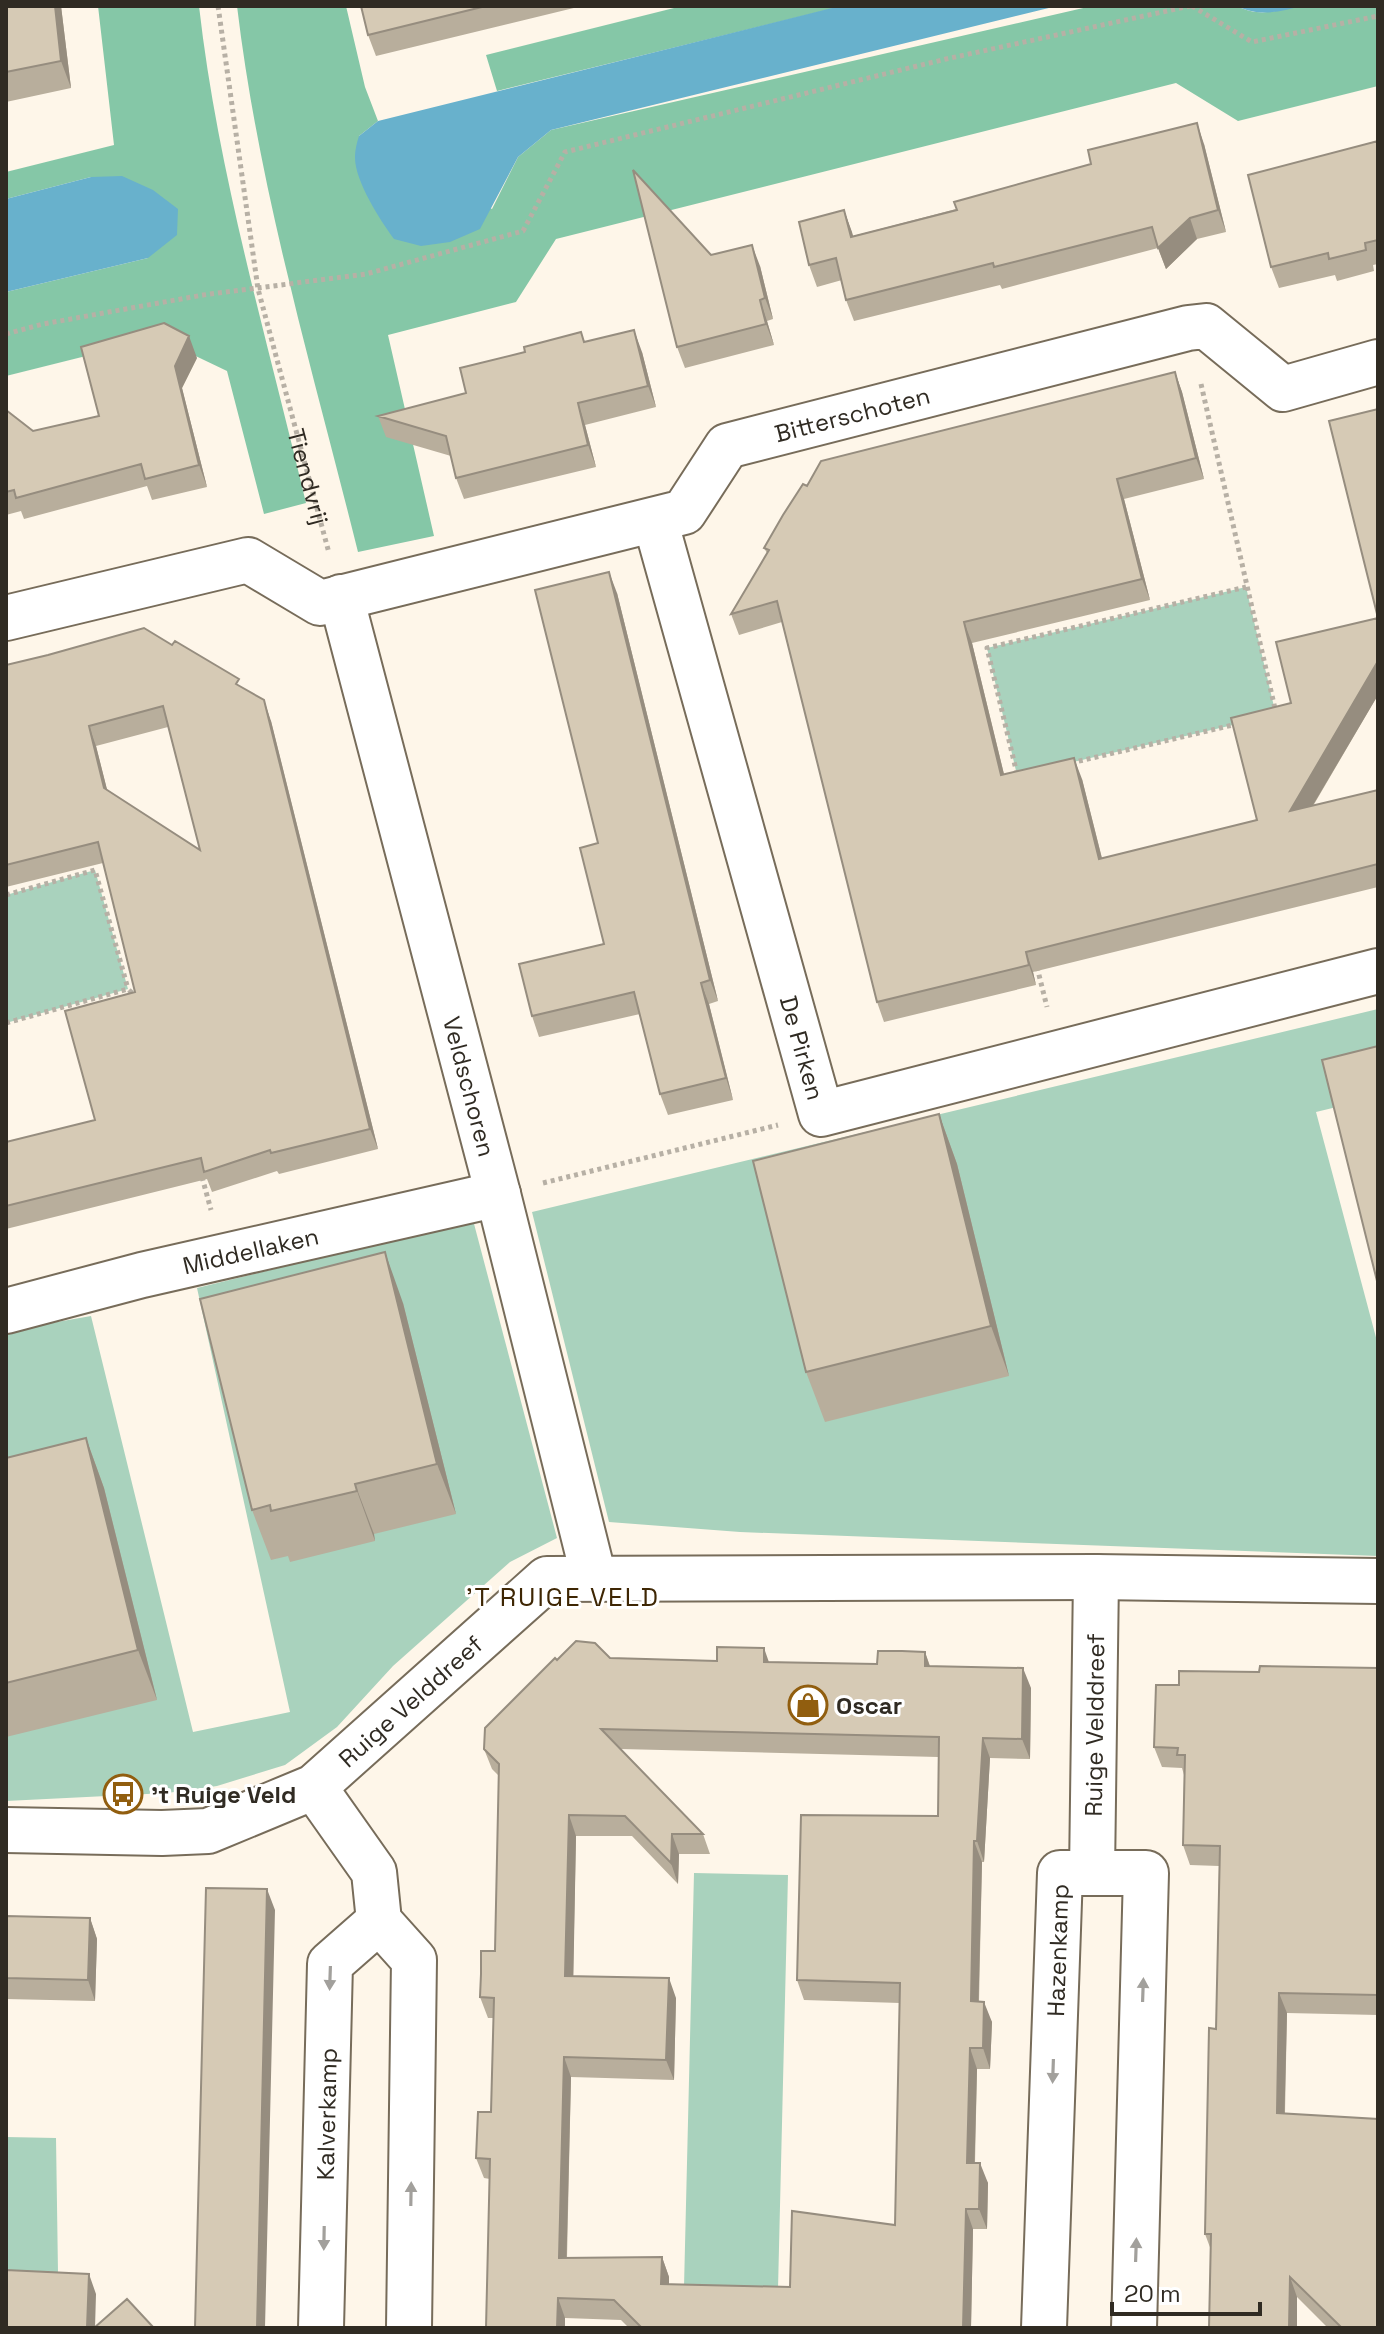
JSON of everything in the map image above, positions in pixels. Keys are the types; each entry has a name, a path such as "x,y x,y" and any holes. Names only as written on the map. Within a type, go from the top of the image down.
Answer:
{"street":[{"path":"1188,328 1206,326 1283,389 1378,362"},
{"name":"Bitterschoten","path":"341,597 684,512 727,446 1188,328"},
{"name":"De Pirken","path":"655,520 821,1114 1378,971"},
{"path":"6,618 248,560 320,603 341,597"},
{"name":"Veldschoren","path":"341,597 498,1194 594,1578"},
{"name":"Middellaken","path":"6,1311 142,1275 498,1194"},
{"name":"Ruige Velddreef","path":"1092,1873 1096,1577"},
{"name":"Ruige Velddreef","path":"6,1830 208,1831 314,1787 547,1579 1096,1577 1378,1581"},
{"path":"314,1787 374,1872 379,1921 414,1960 409,2328"},
{"name":"Hazenkamp","path":"1044,2328 1060,1873 1146,1873 1134,2328"},
{"name":"Kalverkamp","path":"321,2328 330,1964 379,1921"}],"path":[{"name":"Tiendvrij","path":"218,6 258,289 341,597"},
{"path":"6,334 43,324 203,295 366,274 523,231 565,152 946,59 1191,6 1252,42 1378,16"},
{"path":"1188,328 1276,715 1261,718"},
{"path":"1017,775 987,648 1246,587"},
{"path":"1063,765 1246,722"},
{"path":"1010,785 1017,775 1033,772"},
{"path":"6,895 95,870 128,989 139,999"},
{"path":"1035,960 1059,1053"},
{"path":"6,1023 128,989"},
{"path":"498,1194 821,1114"},
{"path":"200,1168 224,1257"}],"green space":[{"path":"98,6 199,6 207,69 231,194 306,503 264,514 227,371 158,338 6,376 6,292 148,258 91,177 6,199 6,172 114,145"},
{"path":"237,6 346,6 365,87 378,121 359,136 492,209 518,157 551,130 1092,6 1237,6 1264,12 1306,6 1378,6 1378,86 1238,121 1176,83 556,239 516,302 388,335 434,536 358,552 273,212"},
{"path":"682,6 843,6 497,91 486,55"},
{"path":"1246,587 1276,715 1017,775 987,648"},
{"path":"95,870 128,989 6,1023 6,895"},
{"path":"1378,1009 1378,1097 1316,1112 1378,1345 1378,1556 740,1532 609,1522 532,1212"},
{"path":"473,1220 557,1538 510,1562 393,1666 337,1727 285,1765 217,1786 167,1793 6,1801 6,1331 91,1316 193,1732 290,1712 197,1288"},
{"path":"694,1873 788,1875 778,2289 684,2287"},
{"path":"6,2137 56,2138 58,2273 6,2273"}],"water":[{"path":"840,6 1057,6 551,130 518,157 480,229 450,242 421,246 394,239 363,188 356,166 356,146 359,136 378,121"},
{"path":"1237,6 1302,6 1261,12"},
{"path":"122,176 153,190 178,209 177,235 148,258 6,292 6,199 91,177"}],"building":[{"path":"6,6 55,6 61,61 6,72"},
{"path":"361,6 486,6 368,35"},
{"path":"1197,123 1218,210 1190,218 1158,248 1152,227 846,300 836,258 809,265 799,222 844,210 851,237 957,210 954,202 1091,164 1088,150"},
{"path":"1378,141 1378,240 1365,243 1366,250 1329,259 1328,253 1271,267 1248,175"},
{"path":"633,170 711,255 752,245 765,298 760,300 766,324 677,347"},
{"path":"164,323 189,336 175,366 199,465 145,479 141,464 16,498 14,490 6,492 6,410 33,431 99,416 81,347"},
{"path":"634,330 648,386 578,403 588,445 456,478 446,436 378,416 466,393 460,368 525,352 524,347 581,332 584,342"},
{"path":"1175,372 1196,458 1117,479 1142,579 964,622 1001,775 1074,758 1099,859 1257,820 1231,718 1291,703 1276,642 1378,618 1378,661 1290,811 1378,790 1378,864 1026,952 1029,965 877,1002 777,601 731,614 769,550 764,548 783,515 803,484 807,486 821,461"},
{"path":"1378,409 1378,618 1329,421"},
{"path":"609,572 710,980 701,983 726,1078 660,1094 634,992 532,1016 519,964 604,944 580,848 598,843 535,590"},
{"path":"144,628 172,645 175,641 239,679 236,684 264,700 370,1129 271,1153 270,1150 204,1172 201,1158 6,1206 6,1142 95,1120 65,1011 135,992 98,842 6,865 6,665","holes":["163,706 200,850 104,788 89,726"]},
{"path":"1378,1046 1378,1285 1322,1060"},
{"path":"939,1114 991,1326 806,1372 753,1161"},
{"path":"385,1252 437,1464 355,1484 357,1491 271,1511 270,1505 252,1510 200,1299"},
{"path":"86,1438 138,1650 6,1683 6,1458"},
{"path":"576,1641 595,1643 610,1658 717,1661 717,1647 764,1648 764,1662 877,1664 878,1651 902,1651 925,1652 925,1666 1023,1668 1022,1739 983,1738 977,1841 974,1841 971,2001 984,2002 983,2048 970,2048 967,2163 980,2163 979,2209 966,2209 963,2328 642,2328 614,2300 558,2298 557,2328 486,2328 490,2159 476,2158 478,2112 491,2112 494,1998 480,1997 481,1951 495,1951 499,1764 484,1749 485,1728 555,1658 557,1660","holes":["601,1729 939,1737 938,1816 801,1815 797,1980 900,1983 895,2225 792,2211 790,2287 661,2284 662,2257 559,2258 564,2057 666,2060 669,1978 565,1976 569,1815 625,1816 671,1863 672,1834 703,1834"]},
{"path":"1260,1666 1378,1668 1378,1995 1279,1993 1277,2113 1378,2119 1378,2328 1342,2328 1290,2277 1289,2328 1209,2328 1211,2234 1205,2234 1209,2028 1216,2029 1220,1846 1183,1845 1185,1755 1177,1755 1178,1748 1154,1747 1156,1685 1179,1685 1179,1671 1259,1672"},
{"path":"206,1888 267,1889 257,2328 195,2328"},
{"path":"6,1916 90,1918 88,1980 6,1978"},
{"path":"6,2270 89,2274 87,2328 6,2328"},
{"path":"127,2299 154,2328 94,2328"}],"place":[{"name":"Oscar","path":"808,1705"},
{"name":"'t Ruige Veld","path":"123,1794"}],"district":[{"name":"'T RUIGE VELD","path":"563,1597"}]}
